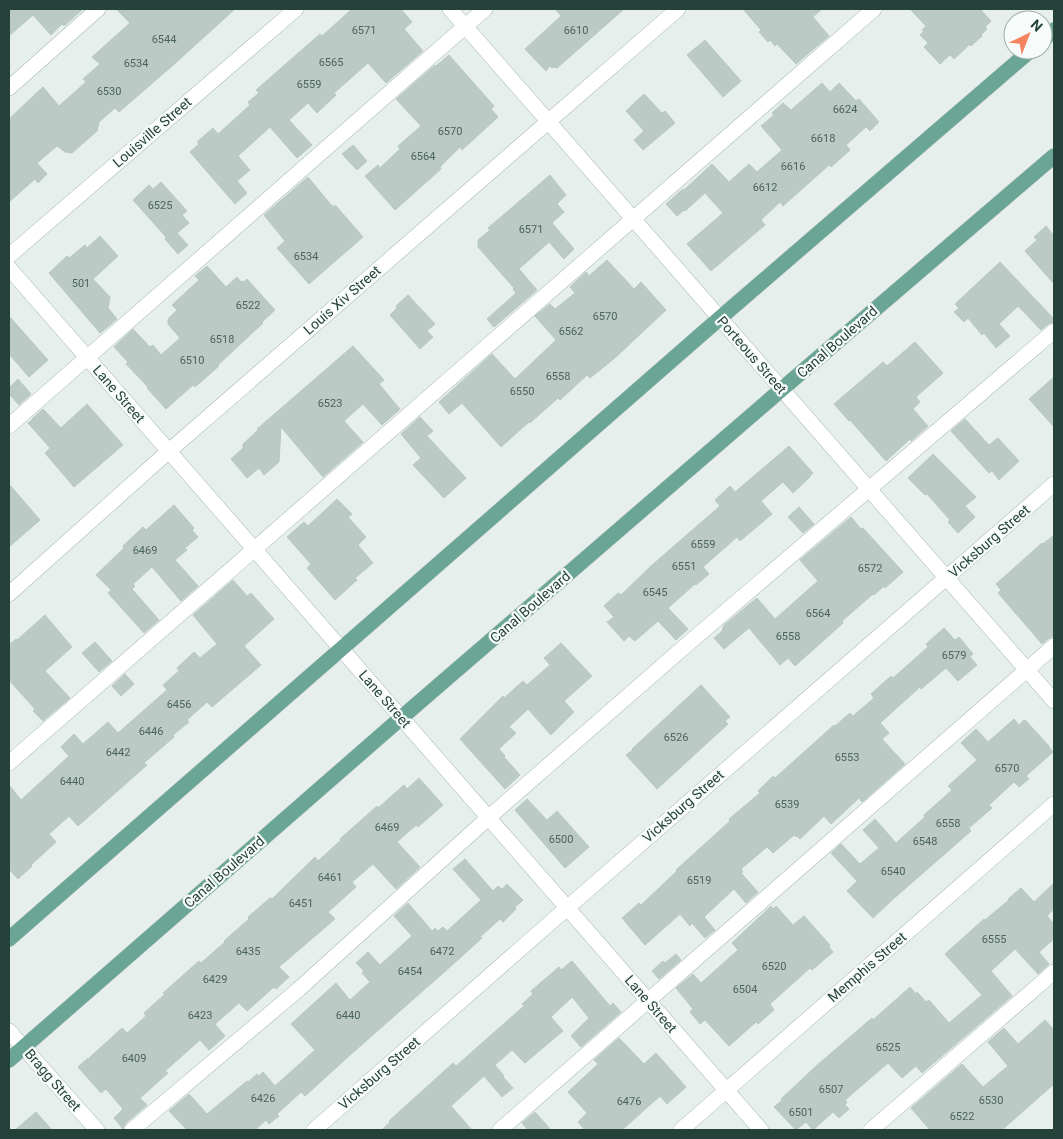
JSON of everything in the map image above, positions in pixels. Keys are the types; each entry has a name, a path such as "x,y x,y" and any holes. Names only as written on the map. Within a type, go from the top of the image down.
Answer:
{"main road":[{"path":"9,939 720,318 1020,60"},
{"name":"Canal Boulevard","path":"9,1060 401,718 1054,156"}],"street":[{"path":"9,88 98,9"},
{"name":"Louisville Street","path":"9,256 296,9"},
{"name":"Porteous Street","path":"450,9 1054,701"},
{"path":"9,426 485,9"},
{"name":"Louis Xiv Street","path":"9,594 169,451 678,9"},
{"path":"9,763 874,9"},
{"name":"Lane Street","path":"9,268 761,1130"},
{"path":"132,1130 298,990 488,818 691,641 1054,331"},
{"name":"Vicksburg Street","path":"314,1130 1054,484"},
{"path":"500,1130 1054,646"},
{"name":"Memphis Street","path":"681,1130 1054,804"},
{"path":"871,1130 1054,972"},
{"name":"Bragg Street","path":"9,1031 97,1130"}],"building":[{"path":"9,9 83,9 64,26 62,24 51,35 33,15 9,36"},
{"path":"116,9 235,9 119,112 115,108 99,122 97,131 72,153 65,152 57,146 37,163 47,174 38,183 35,179 9,202 9,119 43,87 59,106 86,82 83,79 100,64 92,57 130,23"},
{"path":"352,9 401,9 412,22 404,29 423,51 386,83 368,63 334,93 336,95 317,113 308,103 289,120 312,145 297,158 270,127 238,156 250,170 237,181 247,193 235,204 190,152 199,144 197,142 213,128 218,134 250,105 248,102 259,93 256,90 320,34 322,36"},
{"path":"555,9 624,9 557,68 550,66 546,71 525,49 561,16"},
{"path":"743,9 822,9 813,17 829,36 796,64 777,44 775,46 770,40 768,42 759,32 761,30"},
{"path":"910,9 980,9 991,21 985,27 987,29 982,36 971,46 970,44 954,59 950,55 940,64 924,47 928,43 920,35 926,26"},
{"path":"705,40 741,81 723,97 687,55"},
{"path":"449,55 494,106 491,109 498,117 462,150 460,147 440,167 441,169 395,210 365,176 378,165 380,168 400,149 398,146 421,126 396,99"},
{"path":"822,83 830,92 839,83 856,101 859,99 879,122 870,131 866,127 846,145 850,150 831,167 829,165 783,206 780,202 761,220 765,225 711,271 687,244 723,213 705,193 677,216 666,204 712,164 729,182 749,164 757,172 782,150 761,126 774,115 772,113 783,103 791,110"},
{"path":"644,94 662,113 665,111 675,123 643,150 634,140 644,131 626,111"},
{"path":"353,145 367,161 357,170 342,154"},
{"path":"550,175 566,195 557,204 564,212 552,223 574,249 564,259 549,242 519,269 537,290 494,327 487,319 516,293 514,288 478,247 478,240 490,230 488,228"},
{"path":"308,177 332,206 336,206 363,237 309,284 277,248 285,241 264,215"},
{"path":"161,182 187,211 182,215 189,223 177,233 188,245 178,254 165,239 166,237 133,200 149,185 153,189"},
{"path":"1046,226 1054,236 1054,284 1025,251 1037,240 1034,237"},
{"path":"100,236 118,256 93,279 110,297 108,308 117,319 100,333 49,273 67,256 69,258 85,245 87,248"},
{"path":"607,260 634,289 641,282 666,310 616,357 590,378 587,375 560,400 558,398 501,447 462,403 449,414 439,402 492,354 515,379 556,340 535,316 550,304 555,309 575,293 570,287 586,272 589,276"},
{"path":"1000,262 1054,319 1054,322 1041,330 1018,306 999,324 1010,336 996,348 968,318 964,322 954,312 959,308 955,304"},
{"path":"207,266 226,287 237,277 241,282 247,279 275,310 219,366 195,387 193,385 166,409 126,364 128,362 114,347 133,329 150,347 153,345 161,355 180,338 168,324 168,319 177,310 172,305 199,280 195,276"},
{"path":"408,295 435,324 427,331 433,337 420,349 390,315 397,308 396,306"},
{"path":"9,316 48,360 29,377 9,354"},
{"path":"915,342 943,373 916,397 920,402 913,409 928,426 911,441 910,439 886,461 834,404 883,362 887,366"},
{"path":"353,346 384,380 379,384 400,409 382,425 363,404 344,421 363,442 323,477 281,427 279,462 264,475 259,468 247,478 231,459 243,448 243,444 257,429"},
{"path":"1054,377 1054,427 1029,399"},
{"path":"18,379 31,394 19,405 9,394 9,388"},
{"path":"87,404 123,445 74,487 45,453 50,448 28,423 43,409 61,428"},
{"path":"420,417 433,431 427,436 466,478 444,498 413,465 421,458 401,434"},
{"path":"965,419 989,445 998,438 1019,461 999,480 992,471 989,473 951,431"},
{"path":"789,446 813,473 793,493 783,482 761,501 772,514 740,541 737,537 703,567 709,574 668,608 688,629 676,640 658,621 635,641 629,636 624,641 607,622 614,617 604,606 618,593 621,595 651,566 720,506 715,500 730,486 735,492"},
{"path":"933,454 976,497 965,506 975,517 958,533 948,522 950,520 927,494 925,495 908,478"},
{"path":"9,484 40,520 9,547"},
{"path":"337,499 352,514 348,517 366,537 358,545 373,563 355,578 357,580 335,600 307,568 311,564 287,537 304,522 308,526"},
{"path":"174,505 194,528 192,530 198,537 175,560 198,586 181,601 152,567 133,584 135,586 132,589 159,620 144,633 108,593 111,590 96,575 143,527 146,530"},
{"path":"799,507 814,524 803,533 788,517"},
{"path":"851,517 903,572 885,588 884,586 873,594 795,666 788,658 780,665 749,628 724,649 714,638 722,631 724,625 757,598 775,619 818,581 800,560"},
{"path":"1054,535 1054,636 1042,644 998,593 1001,590 996,584 1042,543"},
{"path":"233,580 247,596 251,593 274,619 244,646 261,665 212,707 207,702 187,720 189,722 173,735 174,737 144,763 147,765 78,826 69,816 49,834 56,842 18,879 9,869 9,785 21,800 69,756 61,747 74,734 83,744 108,722 118,733 167,690 163,685 179,671 177,668 194,652 200,658 217,644 193,615"},
{"path":"45,615 72,647 45,671 70,698 43,721 33,711 35,709 9,680 9,645"},
{"path":"944,628 955,640 959,637 973,654 970,657 977,665 958,681 946,668 921,689 920,687 880,723 889,733 882,739 905,764 862,802 859,798 831,824 824,816 800,839 794,835 773,853 767,847 741,869 743,872 741,873 758,892 746,903 734,889 704,917 715,930 705,938 692,923 690,926 680,914 645,945 622,918 639,903 641,905 730,821 729,819 760,793 758,791 773,776 775,778 834,725 850,713 853,716 874,698 871,694 891,676 893,678 928,647 926,644"},
{"path":"95,642 112,661 99,672 82,653"},
{"path":"561,643 592,676 564,701 574,712 551,735 528,709 509,727 516,733 499,749 520,775 505,789 460,739 503,696 504,698 523,681 527,685 550,665 544,658"},
{"path":"125,674 134,684 121,696 112,686"},
{"path":"701,685 730,717 725,721 728,724 657,789 626,755"},
{"path":"1014,719 1019,725 1024,720 1026,721 1053,752 1026,776 1029,779 1019,787 1014,782 989,805 992,808 969,828 971,831 873,918 847,891 857,881 831,853 841,844 860,864 879,848 863,830 875,819 896,843 952,790 948,786 977,760 961,743 976,729 988,742"},
{"path":"419,778 443,805 397,842 420,867 396,889 373,864 352,882 356,887 328,912 335,919 279,967 289,977 276,989 274,987 247,1011 239,1003 215,1024 225,1036 209,1050 200,1040 165,1071 168,1073 140,1098 147,1105 126,1123 123,1129 114,1118 123,1109 106,1089 101,1093 78,1067 122,1028 127,1033 146,1016 144,1013 165,994 163,993 199,961 201,963 225,942 249,919 248,917 270,898 272,899 315,857 318,861 377,806 378,808 404,785 407,789"},
{"path":"527,799 547,820 557,811 589,847 565,868 515,810"},
{"path":"465,859 493,891 498,886 502,889 507,884 523,900 503,922 500,919 480,937 482,938 305,1096 301,1092 277,1114 279,1116 269,1124 266,1120 255,1130 187,1130 169,1111 189,1094 207,1114 247,1081 257,1074 259,1076 263,1072 275,1086 315,1050 291,1024 336,983 350,1000 370,982 362,973 364,971 356,963 368,952 380,965 412,936 394,916 408,903 432,931 435,928 438,931 443,927 447,931 481,900 453,869"},
{"path":"1054,883 1054,909 1047,916 1054,924 1054,939 1039,952 1049,964 1038,974 1015,949 991,971 1012,996 922,1073 916,1066 902,1078 888,1063 845,1100 847,1102 845,1105 849,1109 839,1118 833,1112 813,1130 806,1122 796,1130 774,1107 815,1067 910,987 926,1002 929,1000 949,1023 982,995 945,954 1021,888 1034,902"},
{"path":"771,906 773,909 776,906 793,925 804,916 830,945 829,947 833,952 812,970 810,968 770,1004 774,1010 758,1024 756,1022 729,1046 705,1020 700,1024 690,1012 693,1009 676,988 693,974 701,983 738,950 732,943"},
{"path":"676,954 681,960 659,979 652,971 663,961 665,963"},
{"path":"572,961 610,1006 613,1003 621,1012 581,1047 571,1036 589,1018 572,997 551,1017 563,1031 525,1063 512,1050 495,1065 513,1088 502,1097 484,1076 451,1106 472,1130 382,1130 389,1121 453,1063 456,1066 524,1006 522,1004 533,994 531,991 559,967 561,970"},
{"path":"1045,1020 1054,1030 1054,1084 1002,1130 930,1130 911,1108 962,1064 983,1087 1008,1066 988,1042 1004,1028 1018,1044"},
{"path":"619,1038 644,1064 656,1053 686,1087 667,1104 660,1096 622,1130 585,1130 578,1122 587,1113 568,1092 598,1064 594,1060"},
{"path":"36,1112 52,1130 15,1130"},
{"path":"535,1112 551,1130 528,1130 522,1123"}]}
